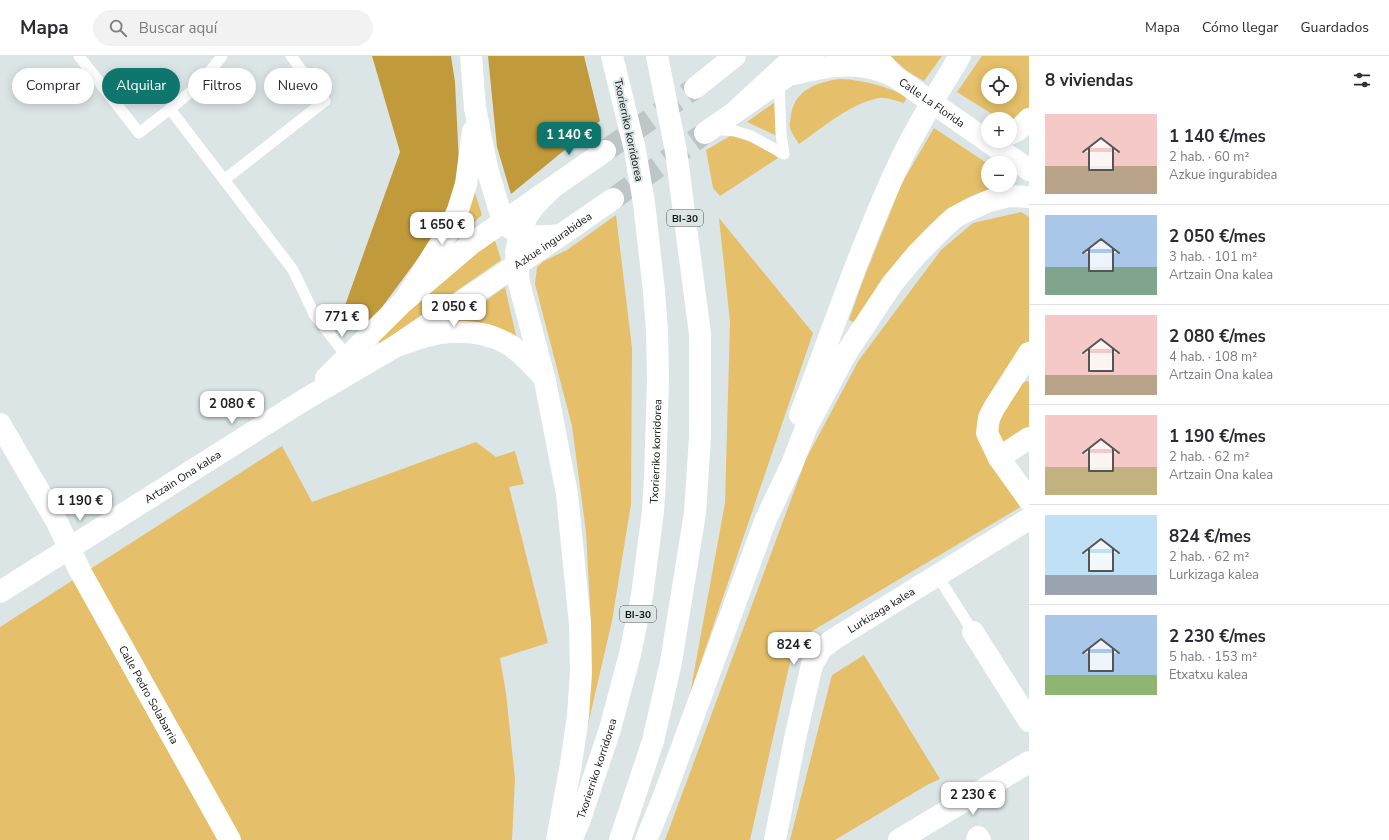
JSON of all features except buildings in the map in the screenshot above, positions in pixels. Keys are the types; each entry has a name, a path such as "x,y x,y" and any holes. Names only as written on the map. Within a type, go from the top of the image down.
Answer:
{"main road":[{"path":"471,56 475,108 487,168 512,228 519,283 543,376 567,494 580,624 581,673 578,716 557,840"},
{"name":"Txorierriko korridorea","path":"571,840 593,781 618,702 642,596 653,510 658,379 654,291 644,203 635,150 612,56"},
{"name":"BI-30","path":"620,840 653,741 672,662 695,513 700,437 700,334 676,151 657,56"},
{"path":"695,88 735,56"},
{"path":"787,71 813,56"},
{"path":"878,56 894,76"},
{"path":"766,519 780,466 859,258 896,169 928,110 960,56"},
{"path":"708,131 737,110 789,62 787,71"},
{"path":"787,71 849,65 871,68 894,76"},
{"name":"Calle La Florida","path":"894,76 981,136"},
{"path":"404,301 447,234 458,210 468,171 475,108"},
{"path":"1017,130 1029,118"},
{"name":"Calle La Florida","path":"998,148 1029,170"},
{"path":"404,301 471,244 512,228 527,216 535,205 552,189 605,151"},
{"path":"646,840 664,796 766,519 792,464 806,428 845,355 892,284 917,254 955,217 989,201 1009,196 1029,197"},
{"name":"Azkue ingurabidea","path":"492,282 613,198"},
{"path":"512,228 546,237 561,235"},
{"name":"Artzain Ona kalea","path":"352,363 396,346 492,282"},
{"name":"Artzain Ona kalea","path":"0,592 304,400 352,363 404,301"},
{"path":"396,346 438,333 462,331 486,335 508,344 526,357 543,376"},
{"path":"1029,353 1023,374 994,408 989,418 987,433 999,458 1029,500"},
{"name":"Calle Pedro Solabarria","path":"0,424 57,522 69,549 230,840"},
{"path":"999,458 1029,438"},
{"name":"Lurkizaga kalea","path":"775,840 796,734 812,666 821,649 834,639 1029,519"},
{"path":"973,632 1029,721"},
{"path":"899,840 1029,762"}],"lane":[{"path":"80,56 139,133 199,85 222,56"},
{"path":"224,180 325,101 291,56"},
{"path":"708,131 735,130 751,136 784,154 779,102 787,71"},
{"path":"170,109 292,270 314,314 352,363"},
{"path":"937,575 973,632"}],"shaded area":[{"path":"372,56 451,56 455,82 459,164 451,205 419,257 371,322 353,324 343,311 400,152"},
{"path":"488,56 584,56 600,121 511,194 497,147"},
{"path":"890,56 942,56 924,81 907,71"},
{"path":"982,56 1029,56 1029,119 1017,123 1017,112 989,112 957,92"},
{"path":"840,79 875,84 907,97 904,103 879,98 858,105 837,117 799,144 792,134 790,126 793,106 797,99 809,88 824,82"},
{"path":"775,102 777,136 747,122"},
{"path":"934,128 981,159 981,192 967,198 949,209 918,237 904,253 855,323 849,320 862,283 902,183"},
{"path":"732,135 745,139 768,150 778,158 720,196 713,188 706,150"},
{"path":"474,190 482,215 456,238"},
{"path":"1021,212 1029,217 1029,353 989,418 1029,502 802,637 791,658 750,840 665,840 806,459 859,360 941,250 973,223"},
{"path":"616,215 632,348 631,504 612,621 583,746 591,624 586,532 572,426 535,284 537,267 544,261 567,250"},
{"path":"719,218 813,333 690,694 725,503 730,322"},
{"path":"494,237 501,260 380,344 376,339"},
{"path":"505,287 517,340 456,322"},
{"path":"1027,381 1029,382 1029,430 1003,442 999,439 996,424 1019,385"},
{"path":"476,442 496,457 515,451 524,484 509,487 548,643 500,658 506,693 515,779 512,840 0,840 0,627 282,446 312,502"},
{"path":"864,655 940,779 927,785 835,840 790,840 832,675"}],"tunnel":[{"path":"605,151 695,88"},
{"path":"613,199 705,133"}]}
